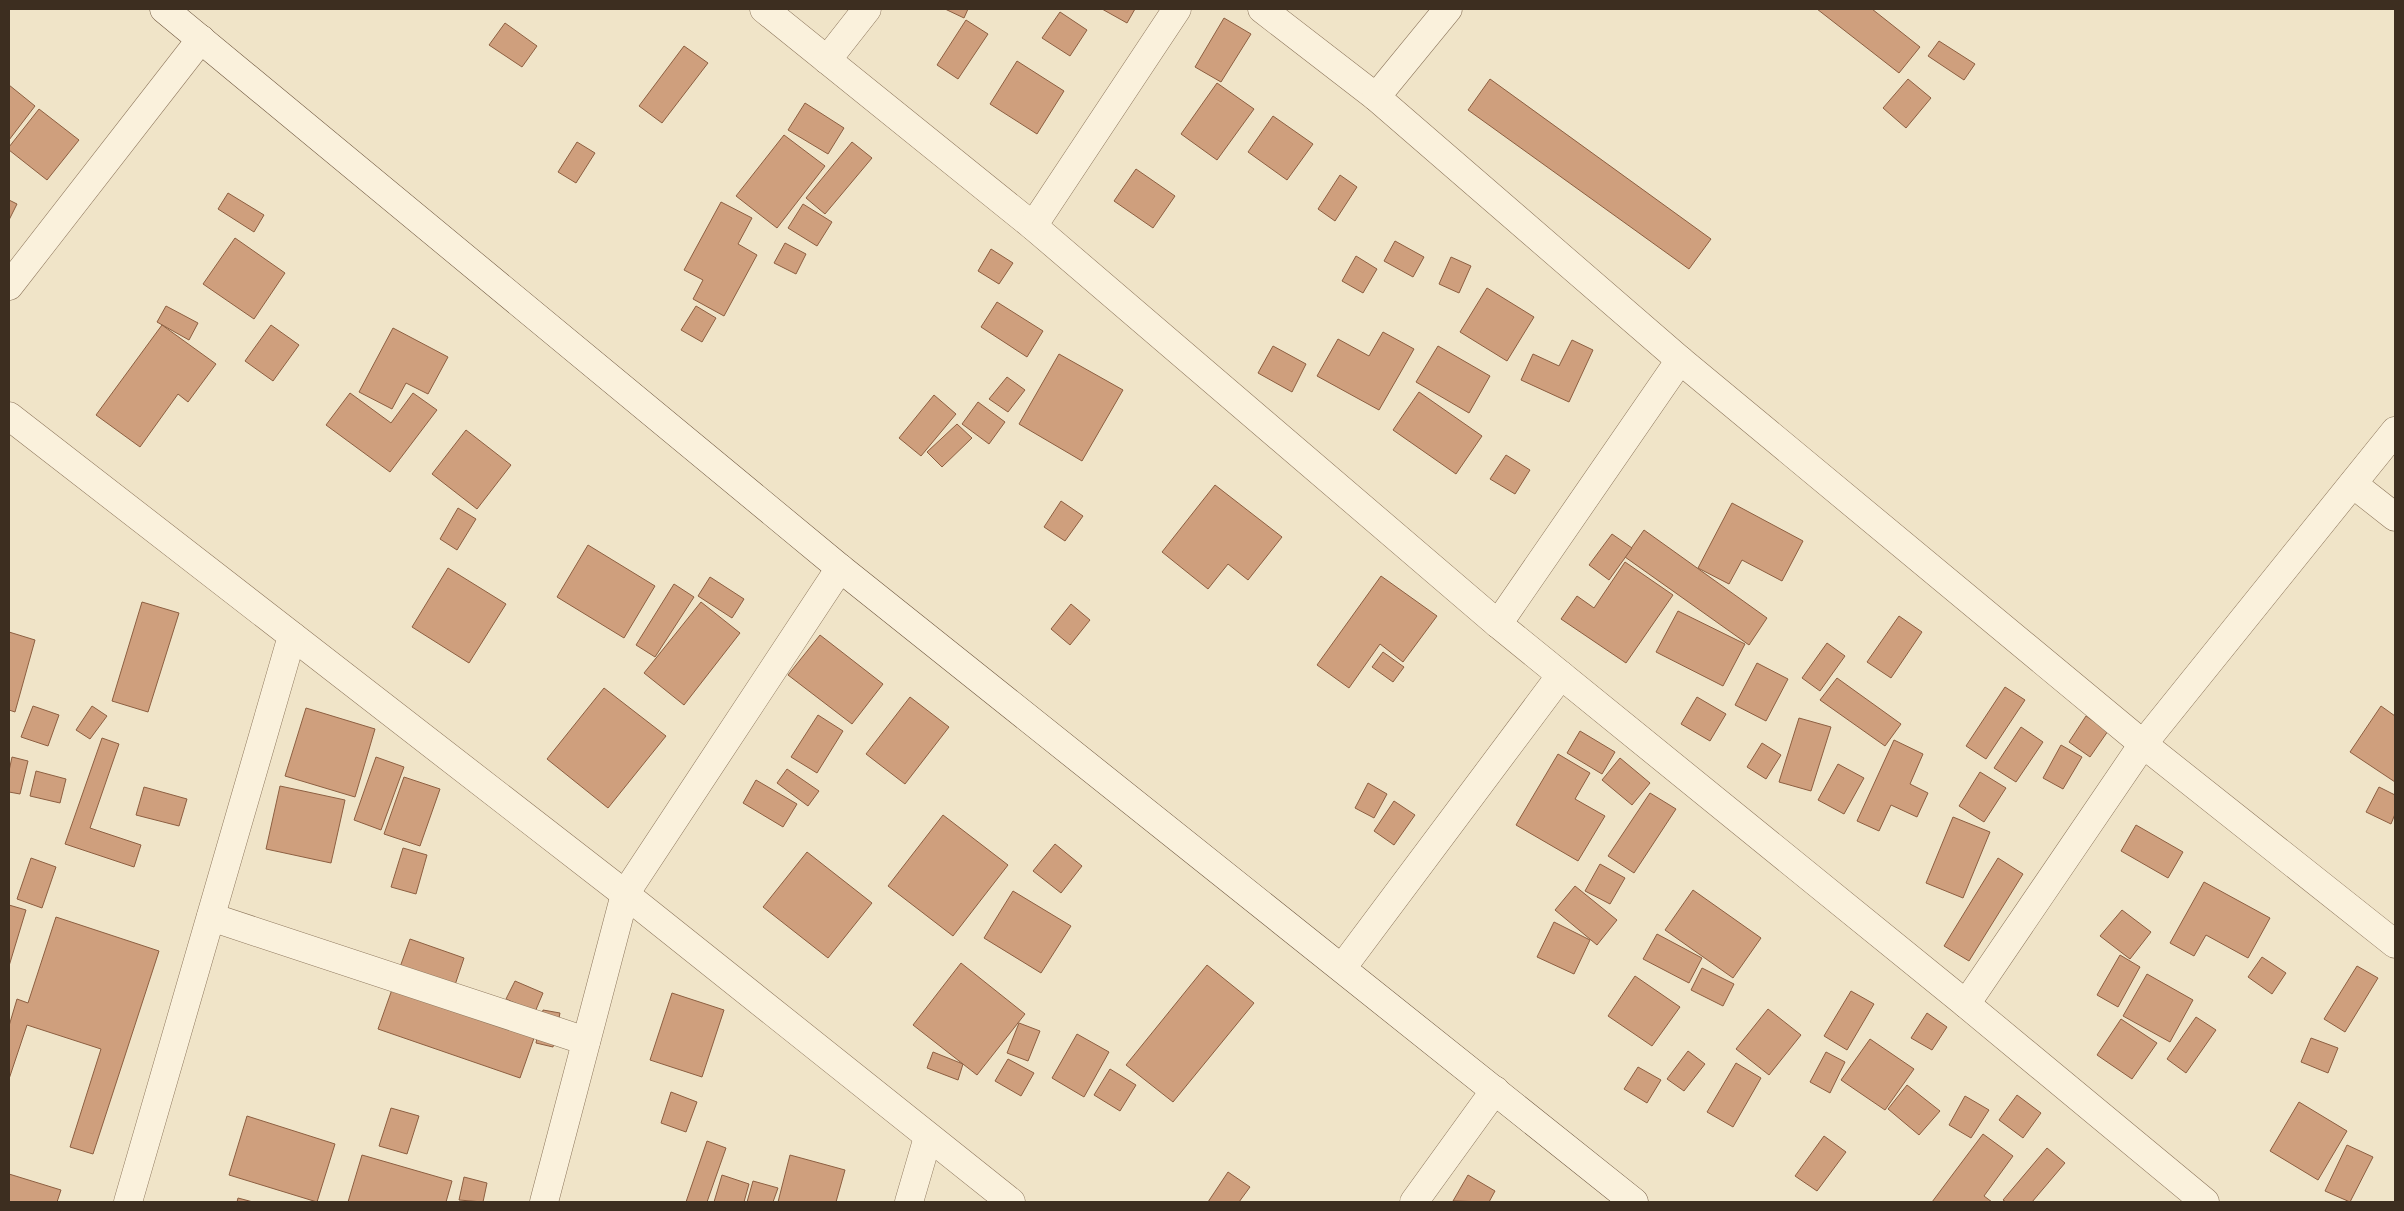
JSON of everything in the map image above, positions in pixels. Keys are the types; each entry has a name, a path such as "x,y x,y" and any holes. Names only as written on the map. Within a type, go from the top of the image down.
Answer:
{"street":[{"path":"164,9 840,568 1634,1202"},
{"path":"764,9 1033,226 1498,624 1966,1004 2205,1202"},
{"path":"826,60 867,9"},
{"path":"1033,226 1177,9"},
{"path":"1262,9 1376,97 1680,360 2143,744 2395,944"},
{"path":"1376,97 1448,9"},
{"path":"9,286 201,39"},
{"path":"1498,624 1680,360"},
{"path":"9,416 625,894 1011,1202"},
{"path":"1966,1004 2143,744 2395,431"},
{"path":"2353,484 2395,517"},
{"path":"544,1202 625,894 840,568"},
{"path":"128,1202 292,636"},
{"path":"1342,968 1561,675"},
{"path":"211,917 586,1041"},
{"path":"1414,1202 1495,1090"},
{"path":"908,1202 928,1137"}],"building":[{"path":"945,9 968,9 964,18"},
{"path":"1102,9 1135,9 1127,23"},
{"path":"1817,9 1872,9 1920,47 1899,73"},
{"path":"1060,12 1087,30 1070,56 1042,38"},
{"path":"1224,18 1251,34 1221,82 1195,67"},
{"path":"966,20 988,34 958,79 937,65"},
{"path":"505,23 537,46 522,67 489,45"},
{"path":"1939,41 1975,64 1964,80 1928,56"},
{"path":"684,46 708,63 662,123 639,106"},
{"path":"1017,61 1064,91 1037,134 990,104"},
{"path":"1490,79 1711,239 1689,269 1468,110"},
{"path":"1908,79 1931,98 1906,128 1883,108"},
{"path":"1217,83 1254,109 1217,160 1181,134"},
{"path":"9,85 35,106 9,140"},
{"path":"805,103 844,128 828,154 788,130"},
{"path":"39,109 79,140 47,180 9,150 9,147"},
{"path":"1273,116 1313,144 1287,180 1248,152"},
{"path":"784,135 825,166 777,228 736,196"},
{"path":"577,142 595,153 576,183 558,172"},
{"path":"852,142 872,158 825,214 806,198"},
{"path":"1136,169 1175,196 1153,228 1114,201"},
{"path":"1340,175 1357,187 1335,221 1318,209"},
{"path":"228,193 264,215 254,232 218,209"},
{"path":"9,200 17,204 9,220"},
{"path":"721,202 752,218 738,244 757,255 724,316 693,299 703,280 684,270"},
{"path":"803,204 832,222 817,246 788,228"},
{"path":"235,238 285,273 254,319 203,284"},
{"path":"1395,241 1424,257 1413,277 1384,261"},
{"path":"785,243 806,254 796,274 774,263"},
{"path":"991,249 1013,263 999,284 978,271"},
{"path":"1356,256 1377,269 1363,293 1342,281"},
{"path":"1451,257 1471,266 1459,293 1439,284"},
{"path":"1487,288 1534,317 1507,361 1460,332"},
{"path":"997,302 1043,331 1027,357 981,327"},
{"path":"166,306 198,323 189,340 157,322"},
{"path":"696,306 716,318 702,342 681,330"},
{"path":"162,325 216,364 188,402 178,394 140,447 96,415"},
{"path":"271,325 299,345 273,381 245,361"},
{"path":"393,328 448,357 428,394 406,383 392,409 359,392"},
{"path":"1383,332 1414,349 1379,410 1317,376 1338,339 1369,356"},
{"path":"1572,340 1593,350 1569,402 1521,380 1533,354 1559,366"},
{"path":"1273,346 1306,364 1292,392 1258,373"},
{"path":"1438,346 1490,376 1469,413 1416,382"},
{"path":"1059,354 1123,390 1082,461 1019,424"},
{"path":"1007,377 1025,390 1008,412 989,399"},
{"path":"1419,392 1482,436 1456,474 1393,430"},
{"path":"350,393 391,423 413,393 437,410 390,472 326,425"},
{"path":"934,395 956,414 921,456 899,438"},
{"path":"978,402 1005,422 989,444 962,424"},
{"path":"957,424 972,438 942,467 927,452"},
{"path":"466,430 511,465 477,509 432,474"},
{"path":"1506,455 1530,470 1515,494 1490,479"},
{"path":"1215,485 1282,537 1248,580 1228,564 1208,589 1162,552"},
{"path":"1061,501 1083,516 1065,541 1044,527"},
{"path":"1732,503 1803,541 1782,581 1742,560 1729,584 1698,568"},
{"path":"458,508 476,519 457,550 440,539"},
{"path":"1644,530 1767,618 1749,645 1625,557"},
{"path":"1612,534 1632,548 1609,580 1589,565"},
{"path":"588,545 655,586 624,638 557,597"},
{"path":"1625,562 1673,595 1626,663 1561,619 1577,596 1594,608"},
{"path":"448,568 506,604 469,663 412,627"},
{"path":"1381,576 1437,616 1403,662 1380,644 1349,688 1317,665"},
{"path":"710,577 744,599 732,618 698,596"},
{"path":"674,584 694,597 655,657 636,645"},
{"path":"142,602 179,613 148,712 112,701"},
{"path":"701,602 740,633 684,705 644,673"},
{"path":"1071,604 1090,620 1070,645 1051,629"},
{"path":"1678,611 1745,644 1723,686 1656,652"},
{"path":"1899,616 1922,632 1891,678 1867,662"},
{"path":"9,632 35,640 15,712 9,710"},
{"path":"820,635 883,684 852,724 788,675"},
{"path":"1827,643 1845,656 1820,691 1802,678"},
{"path":"1383,652 1404,667 1393,682 1372,667"},
{"path":"1757,663 1788,679 1766,721 1735,705"},
{"path":"1837,678 1901,724 1885,746 1820,700"},
{"path":"2005,687 2025,700 1986,759 1966,746"},
{"path":"604,688 666,736 608,808 547,759"},
{"path":"910,697 949,727 905,784 866,754"},
{"path":"1697,697 1726,714 1710,741 1681,724"},
{"path":"33,706 59,715 48,746 21,737"},
{"path":"92,706 107,716 90,739 76,730"},
{"path":"2381,706 2395,716 2395,782 2350,752"},
{"path":"306,708 375,729 355,797 285,776"},
{"path":"818,715 843,731 817,773 791,757"},
{"path":"2086,716 2108,731 2090,757 2069,742"},
{"path":"1799,718 1831,727 1811,791 1779,782"},
{"path":"2021,727 2043,742 2016,782 1994,768"},
{"path":"1580,731 1615,752 1602,774 1567,753"},
{"path":"102,738 119,744 90,828 141,845 134,867 65,844"},
{"path":"1894,740 1923,754 1910,784 1928,793 1917,817 1891,805 1879,831 1857,821"},
{"path":"1762,743 1781,755 1766,779 1747,767"},
{"path":"2061,745 2082,757 2063,789 2043,778"},
{"path":"1558,754 1590,773 1575,799 1605,816 1578,861 1516,825"},
{"path":"12,757 28,761 20,794 9,792 9,771"},
{"path":"376,757 404,767 381,830 354,820"},
{"path":"1620,758 1650,783 1632,805 1602,780"},
{"path":"1838,764 1864,778 1844,814 1818,800"},
{"path":"787,769 819,791 808,806 777,783"},
{"path":"36,771 66,779 60,803 30,796"},
{"path":"1980,772 2006,788 1984,822 1959,806"},
{"path":"404,777 440,789 420,846 384,834"},
{"path":"756,780 797,804 783,827 743,803"},
{"path":"1368,783 1387,794 1374,818 1355,808"},
{"path":"280,786 345,800 331,863 266,849"},
{"path":"144,787 187,799 179,826 136,815"},
{"path":"2379,787 2395,795 2395,814 2391,824 2366,812"},
{"path":"1650,793 1676,809 1634,873 1608,856"},
{"path":"1394,801 1415,815 1394,845 1374,831"},
{"path":"943,815 1008,865 953,936 888,886"},
{"path":"1953,817 1990,832 1963,898 1926,883"},
{"path":"2136,825 2183,852 2168,878 2121,851"},
{"path":"1055,844 1082,866 1061,893 1033,871"},
{"path":"403,848 427,855 416,894 391,887"},
{"path":"807,852 872,903 828,958 763,907"},
{"path":"31,858 56,867 42,908 17,899"},
{"path":"1998,858 2023,874 1969,961 1944,946"},
{"path":"1600,864 1625,878 1610,904 1585,891"},
{"path":"2204,882 2270,918 2248,958 2206,935 2194,956 2170,943"},
{"path":"1575,886 1617,920 1597,945 1555,910"},
{"path":"1693,890 1761,938 1733,978 1665,930"},
{"path":"1013,891 1071,926 1041,973 984,938"},
{"path":"9,905 26,910 9,966"},
{"path":"2122,910 2151,932 2130,959 2100,936"},
{"path":"56,917 159,951 93,1154 70,1147 101,1049 27,1025 9,1079 9,1026 17,999 28,1003"},
{"path":"1554,922 1590,940 1574,974 1537,957"},
{"path":"1657,934 1702,958 1689,983 1643,959"},
{"path":"410,939 464,958 454,988 540,1021 520,1078 378,1029"},
{"path":"2120,955 2140,967 2118,1007 2097,995"},
{"path":"2262,957 2286,973 2272,994 2248,977"},
{"path":"961,963 1025,1014 977,1075 913,1025"},
{"path":"1207,965 1254,1003 1173,1102 1126,1065"},
{"path":"2357,966 2378,978 2345,1032 2324,1019"},
{"path":"1702,968 1734,984 1723,1006 1691,990"},
{"path":"2147,974 2193,1000 2170,1042 2123,1016"},
{"path":"1635,976 1680,1007 1652,1046 1608,1016"},
{"path":"515,981 543,993 535,1012 506,999"},
{"path":"1851,991 1874,1004 1847,1050 1824,1036"},
{"path":"672,993 724,1010 702,1077 650,1060"},
{"path":"1768,1009 1801,1035 1769,1075 1736,1049"},
{"path":"543,1010 560,1013 553,1047 536,1043"},
{"path":"1927,1013 1947,1027 1932,1050 1911,1038"},
{"path":"2196,1017 2216,1030 2186,1073 2167,1059"},
{"path":"2121,1019 2157,1043 2132,1079 2097,1055"},
{"path":"1019,1023 1040,1031 1028,1061 1007,1053"},
{"path":"1077,1034 1109,1052 1084,1097 1052,1078"},
{"path":"2311,1038 2338,1048 2328,1073 2301,1062"},
{"path":"1870,1039 1914,1069 1885,1110 1841,1080"},
{"path":"1688,1051 1705,1064 1684,1091 1667,1079"},
{"path":"933,1052 963,1064 958,1080 927,1068"},
{"path":"1826,1052 1845,1062 1830,1093 1810,1082"},
{"path":"1008,1059 1034,1073 1021,1096 995,1081"},
{"path":"1736,1063 1761,1078 1733,1127 1707,1112"},
{"path":"1638,1067 1661,1080 1647,1103 1624,1089"},
{"path":"1110,1069 1136,1085 1120,1111 1094,1095"},
{"path":"1907,1085 1940,1111 1919,1135 1888,1109"},
{"path":"671,1092 697,1102 686,1132 661,1123"},
{"path":"2017,1095 2041,1113 2023,1138 1999,1120"},
{"path":"1965,1096 1989,1110 1971,1138 1949,1125"},
{"path":"2299,1102 2347,1131 2318,1180 2270,1151"},
{"path":"391,1108 419,1116 407,1154 379,1146"},
{"path":"247,1116 335,1144 317,1202 229,1175"},
{"path":"1983,1134 2013,1156 1984,1196 1992,1202 1932,1202"},
{"path":"1824,1136 1846,1152 1817,1191 1795,1176"},
{"path":"707,1141 726,1148 707,1202 686,1202"},
{"path":"2347,1145 2373,1157 2350,1202 2325,1191"},
{"path":"2047,1148 2065,1163 2032,1202 2006,1202 2003,1200"},
{"path":"362,1155 452,1181 446,1202 348,1202"},
{"path":"790,1155 845,1170 836,1202 778,1202"},
{"path":"1228,1172 1250,1187 1239,1202 1208,1202"},
{"path":"9,1174 61,1190 57,1202 9,1202"},
{"path":"722,1175 749,1184 744,1202 714,1202"},
{"path":"1468,1175 1495,1191 1489,1202 1453,1201"},
{"path":"464,1177 487,1183 483,1202 459,1200"},
{"path":"753,1181 778,1188 773,1202 747,1202"},
{"path":"238,1198 253,1202 237,1202"}]}
